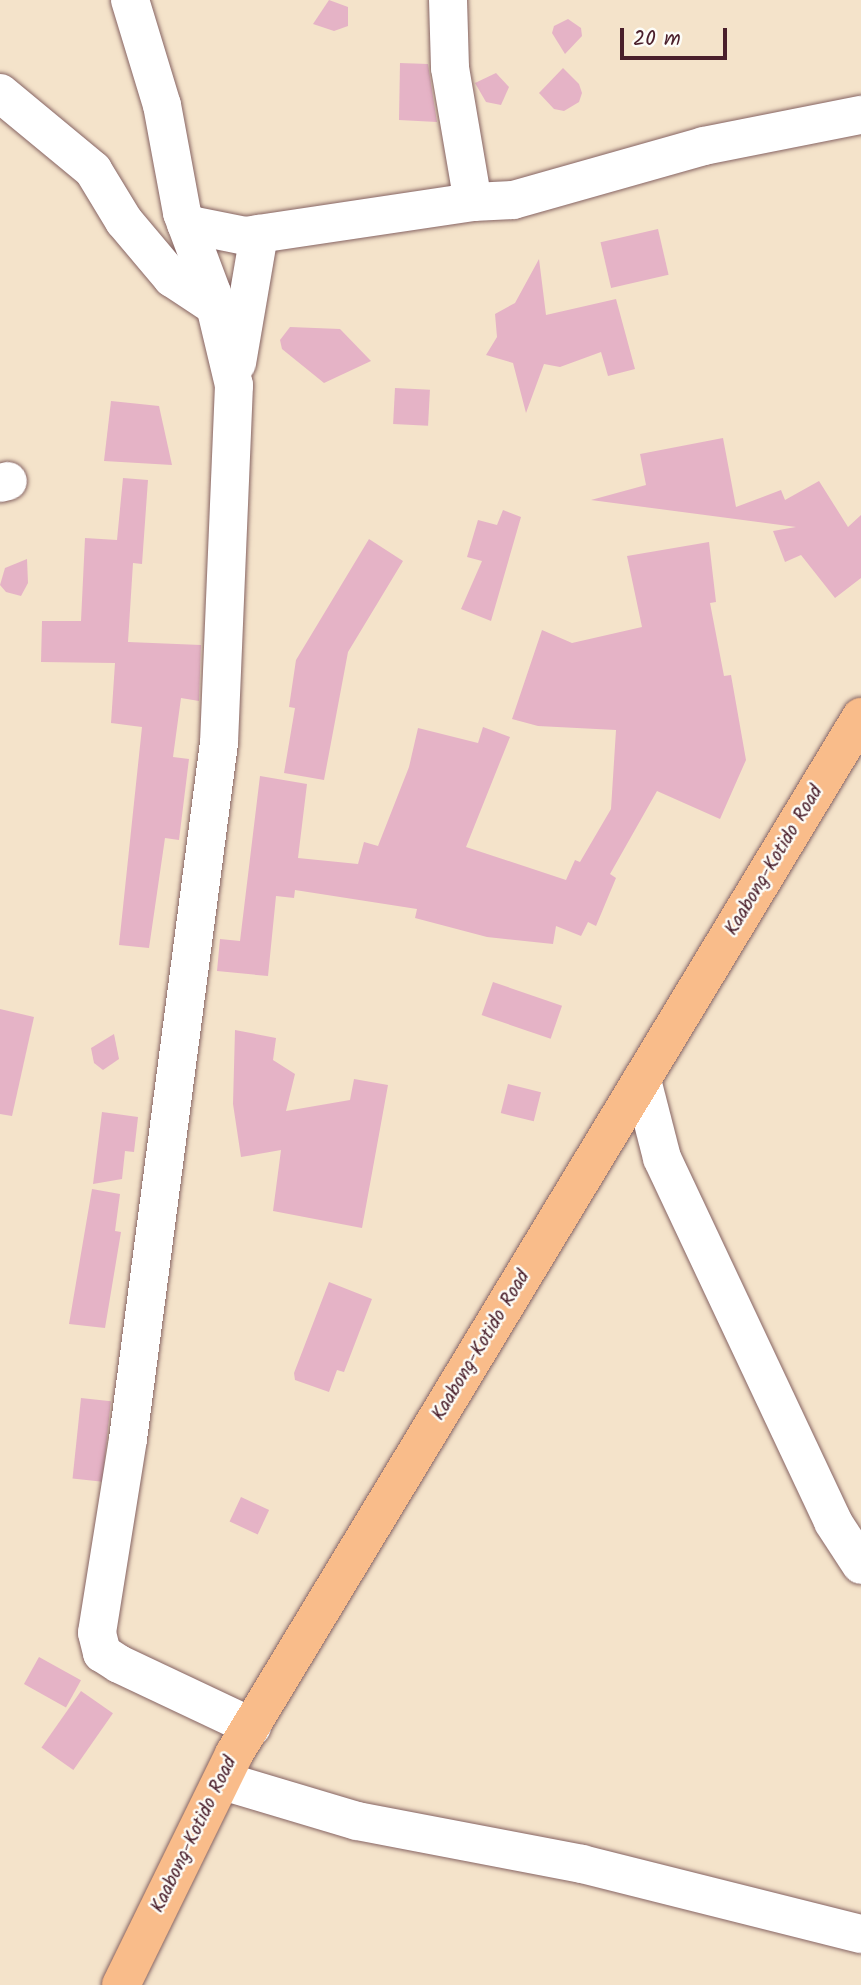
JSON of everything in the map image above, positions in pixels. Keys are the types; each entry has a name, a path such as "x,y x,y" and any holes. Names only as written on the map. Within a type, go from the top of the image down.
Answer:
{"main road":[{"name":"Kaabong-Kotido Road","path":"121,1985 252,1727 861,717"}],"street":[{"path":"130,0 162,105 186,224 216,307 234,385"},
{"path":"448,0 452,80 473,202"},
{"path":"0,93 93,170 124,221 172,278 216,307"},
{"path":"186,224 214,232 259,234 473,202 513,201 704,146 861,115"},
{"path":"252,1727 119,1664 102,1653 97,1633 128,1439 219,743 234,385 259,234"},
{"path":"642,1080 668,1170 832,1522 861,1565"},
{"path":"223,1782 357,1821 582,1864 861,1934"}],"building":[{"path":"329,0 348,7 348,26 334,31 313,24"},
{"path":"568,19 581,28 582,36 565,54 552,33 554,26"},
{"path":"400,63 428,64 437,122 399,120"},
{"path":"563,68 579,84 582,93 579,102 564,111 554,109 539,93"},
{"path":"496,73 509,87 501,105 486,102 475,83"},
{"path":"658,229 669,275 611,288 601,242"},
{"path":"539,259 546,315 616,299 635,369 608,376 601,352 560,367 544,364 526,413 513,363 486,355 497,337 495,314 515,303"},
{"path":"290,327 340,329 371,361 324,383 282,349 280,340"},
{"path":"395,388 430,390 428,426 393,424"},
{"path":"111,401 159,406 172,465 104,461"},
{"path":"723,438 736,507 781,490 785,500 819,481 848,527 861,515 861,578 835,598 801,555 785,562 773,531 796,527 591,500 646,485 640,454"},
{"path":"123,478 148,480 142,564 133,563 128,642 201,645 199,701 181,698 173,757 189,759 179,840 165,838 149,948 119,945 142,727 111,723 115,663 41,662 42,621 81,621 85,538 117,540"},
{"path":"503,510 521,517 491,621 461,609 482,561 467,557 478,520 497,525"},
{"path":"369,539 403,561 348,652 324,780 284,773 295,708 289,707 296,660"},
{"path":"709,542 716,602 710,603 724,676 731,675 746,760 720,819 657,791 610,874 616,878 596,926 588,922 581,936 556,926 553,944 487,937 415,918 417,909 295,890 294,898 276,896 268,976 217,971 220,939 240,941 260,776 307,784 298,858 358,864 364,842 378,846 409,767 418,728 478,743 483,727 510,737 466,847 566,880 575,860 580,862 611,809 616,730 538,726 512,719 542,630 572,643 642,627 627,556"},
{"path":"27,559 28,583 21,596 6,592 0,585 5,568"},
{"path":"493,982 562,1006 551,1039 482,1015"},
{"path":"0,1009 34,1017 12,1116 0,1114"},
{"path":"235,1030 276,1038 273,1060 295,1074 286,1111 350,1100 354,1079 388,1085 362,1228 273,1211 281,1150 241,1157 233,1104"},
{"path":"114,1034 119,1059 103,1070 94,1063 91,1048"},
{"path":"508,1084 541,1092 534,1121 501,1113"},
{"path":"102,1112 138,1117 134,1152 125,1151 122,1179 93,1184"},
{"path":"92,1189 120,1194 115,1231 121,1232 105,1328 69,1324"},
{"path":"329,1282 372,1299 344,1372 337,1370 329,1392 295,1380 294,1373"},
{"path":"81,1398 111,1401 102,1482 73,1479"},
{"path":"241,1497 269,1510 258,1535 230,1521"},
{"path":"39,1657 81,1680 66,1707 24,1684"},
{"path":"81,1691 113,1713 73,1770 41,1748"}]}
